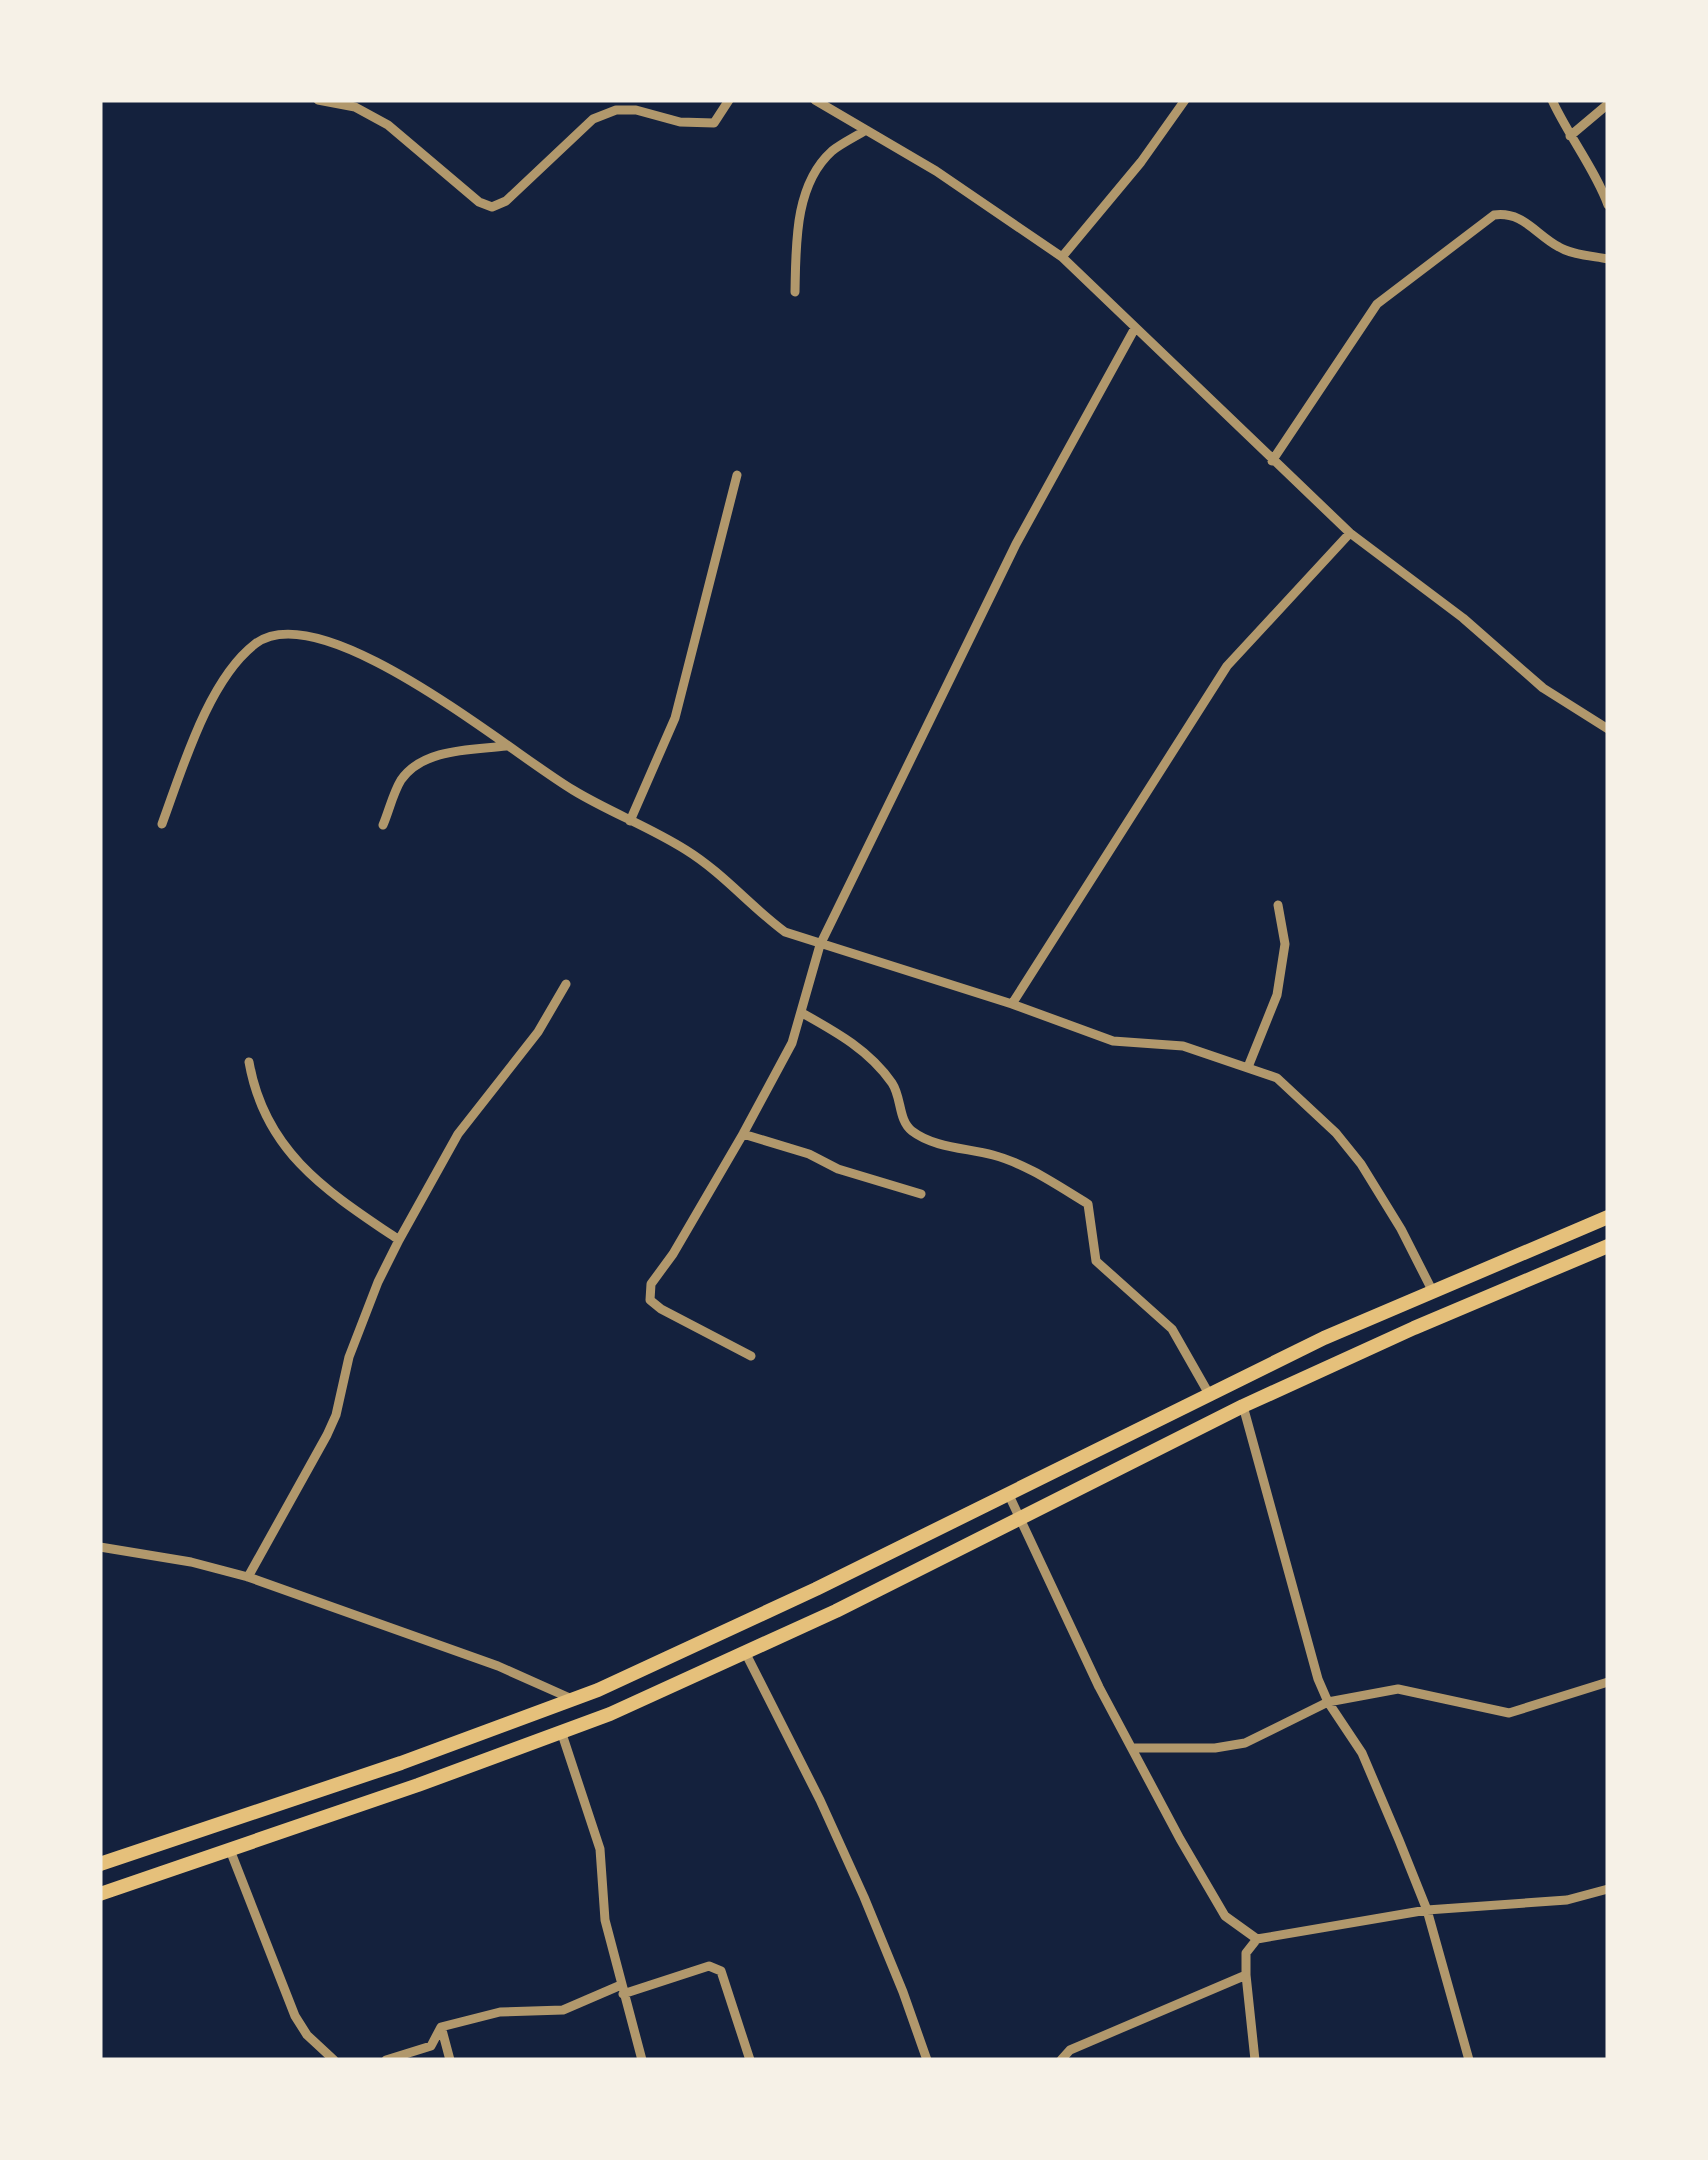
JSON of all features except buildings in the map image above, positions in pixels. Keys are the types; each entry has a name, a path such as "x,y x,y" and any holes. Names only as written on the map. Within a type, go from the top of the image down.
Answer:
{"highway":[{"path":"100,1864 575,1700 766,1614 1324,1338 1608,1216"},
{"path":"100,1894 562,1734 746,1654 1243,1406 1608,1246"}],"street":[{"path":"318,100 356,107 388,125 479,202 492,207 506,201 594,118 616,110 636,110 680,122 714,122 729,100"},
{"path":"814,100 936,171 1062,257 1350,533 1463,618 1543,688 1607,724"},
{"path":"1062,257 1185,100"},
{"path":"1552,100 1602,186 1608,205"},
{"path":"1570,136 1608,104"},
{"path":"795,292 797,225 809,190 832,152 866,130"},
{"path":"1272,461 1377,304 1494,215 1518,217 1561,249 1608,259"},
{"path":"751,1356 661,1309 648,1293 784,1059 802,1013 820,944 1016,544 1135,328"},
{"path":"630,820 674,718 737,475"},
{"path":"1012,1004 1226,666 1350,533"},
{"path":"162,824 197,728 223,682 256,643 285,633 365,654 573,790 686,850 723,876 753,908 785,932 1012,1004 1113,1041 1183,1046 1277,1078 1336,1133 1361,1164 1433,1292"},
{"path":"383,826 402,779 418,765 440,754 506,746"},
{"path":"1248,1066 1277,995 1284,944 1278,905"},
{"path":"248,1578 327,1436 336,1415 349,1357 399,1240 458,1134 538,1032 566,984"},
{"path":"802,1013 858,1046 875,1062 893,1084 900,1099 902,1119 911,1130 966,1151 992,1154 1030,1170 1088,1204 1096,1261 1172,1329 1209,1394"},
{"path":"249,1062 254,1088 288,1152 331,1194 399,1240"},
{"path":"743,1134 809,1154 838,1170 921,1194"},
{"path":"1243,1406 1312,1660 1328,1702 1362,1754 1427,1910 1469,2060"},
{"path":"1008,1493 1099,1687 1225,1916 1257,1939"},
{"path":"100,1547 192,1562 248,1578 498,1666 575,1700"},
{"path":"746,1654 857,1880 904,1992 927,2060"},
{"path":"1132,1748 1215,1748 1245,1743 1328,1702 1398,1689 1509,1713 1608,1682"},
{"path":"562,1734 600,1849 605,1920 642,2060"},
{"path":"230,1850 296,2016 307,2034 334,2060"},
{"path":"1256,2060 1246,1953 1257,1939 1427,1910 1535,1904 1608,1889"},
{"path":"386,2060 431,2046 441,2027 500,2012 563,2010 622,1989 709,1966 721,1971 750,2060"},
{"path":"1060,2060 1070,2050 1246,1975"},
{"path":"441,2027 450,2060"}]}
